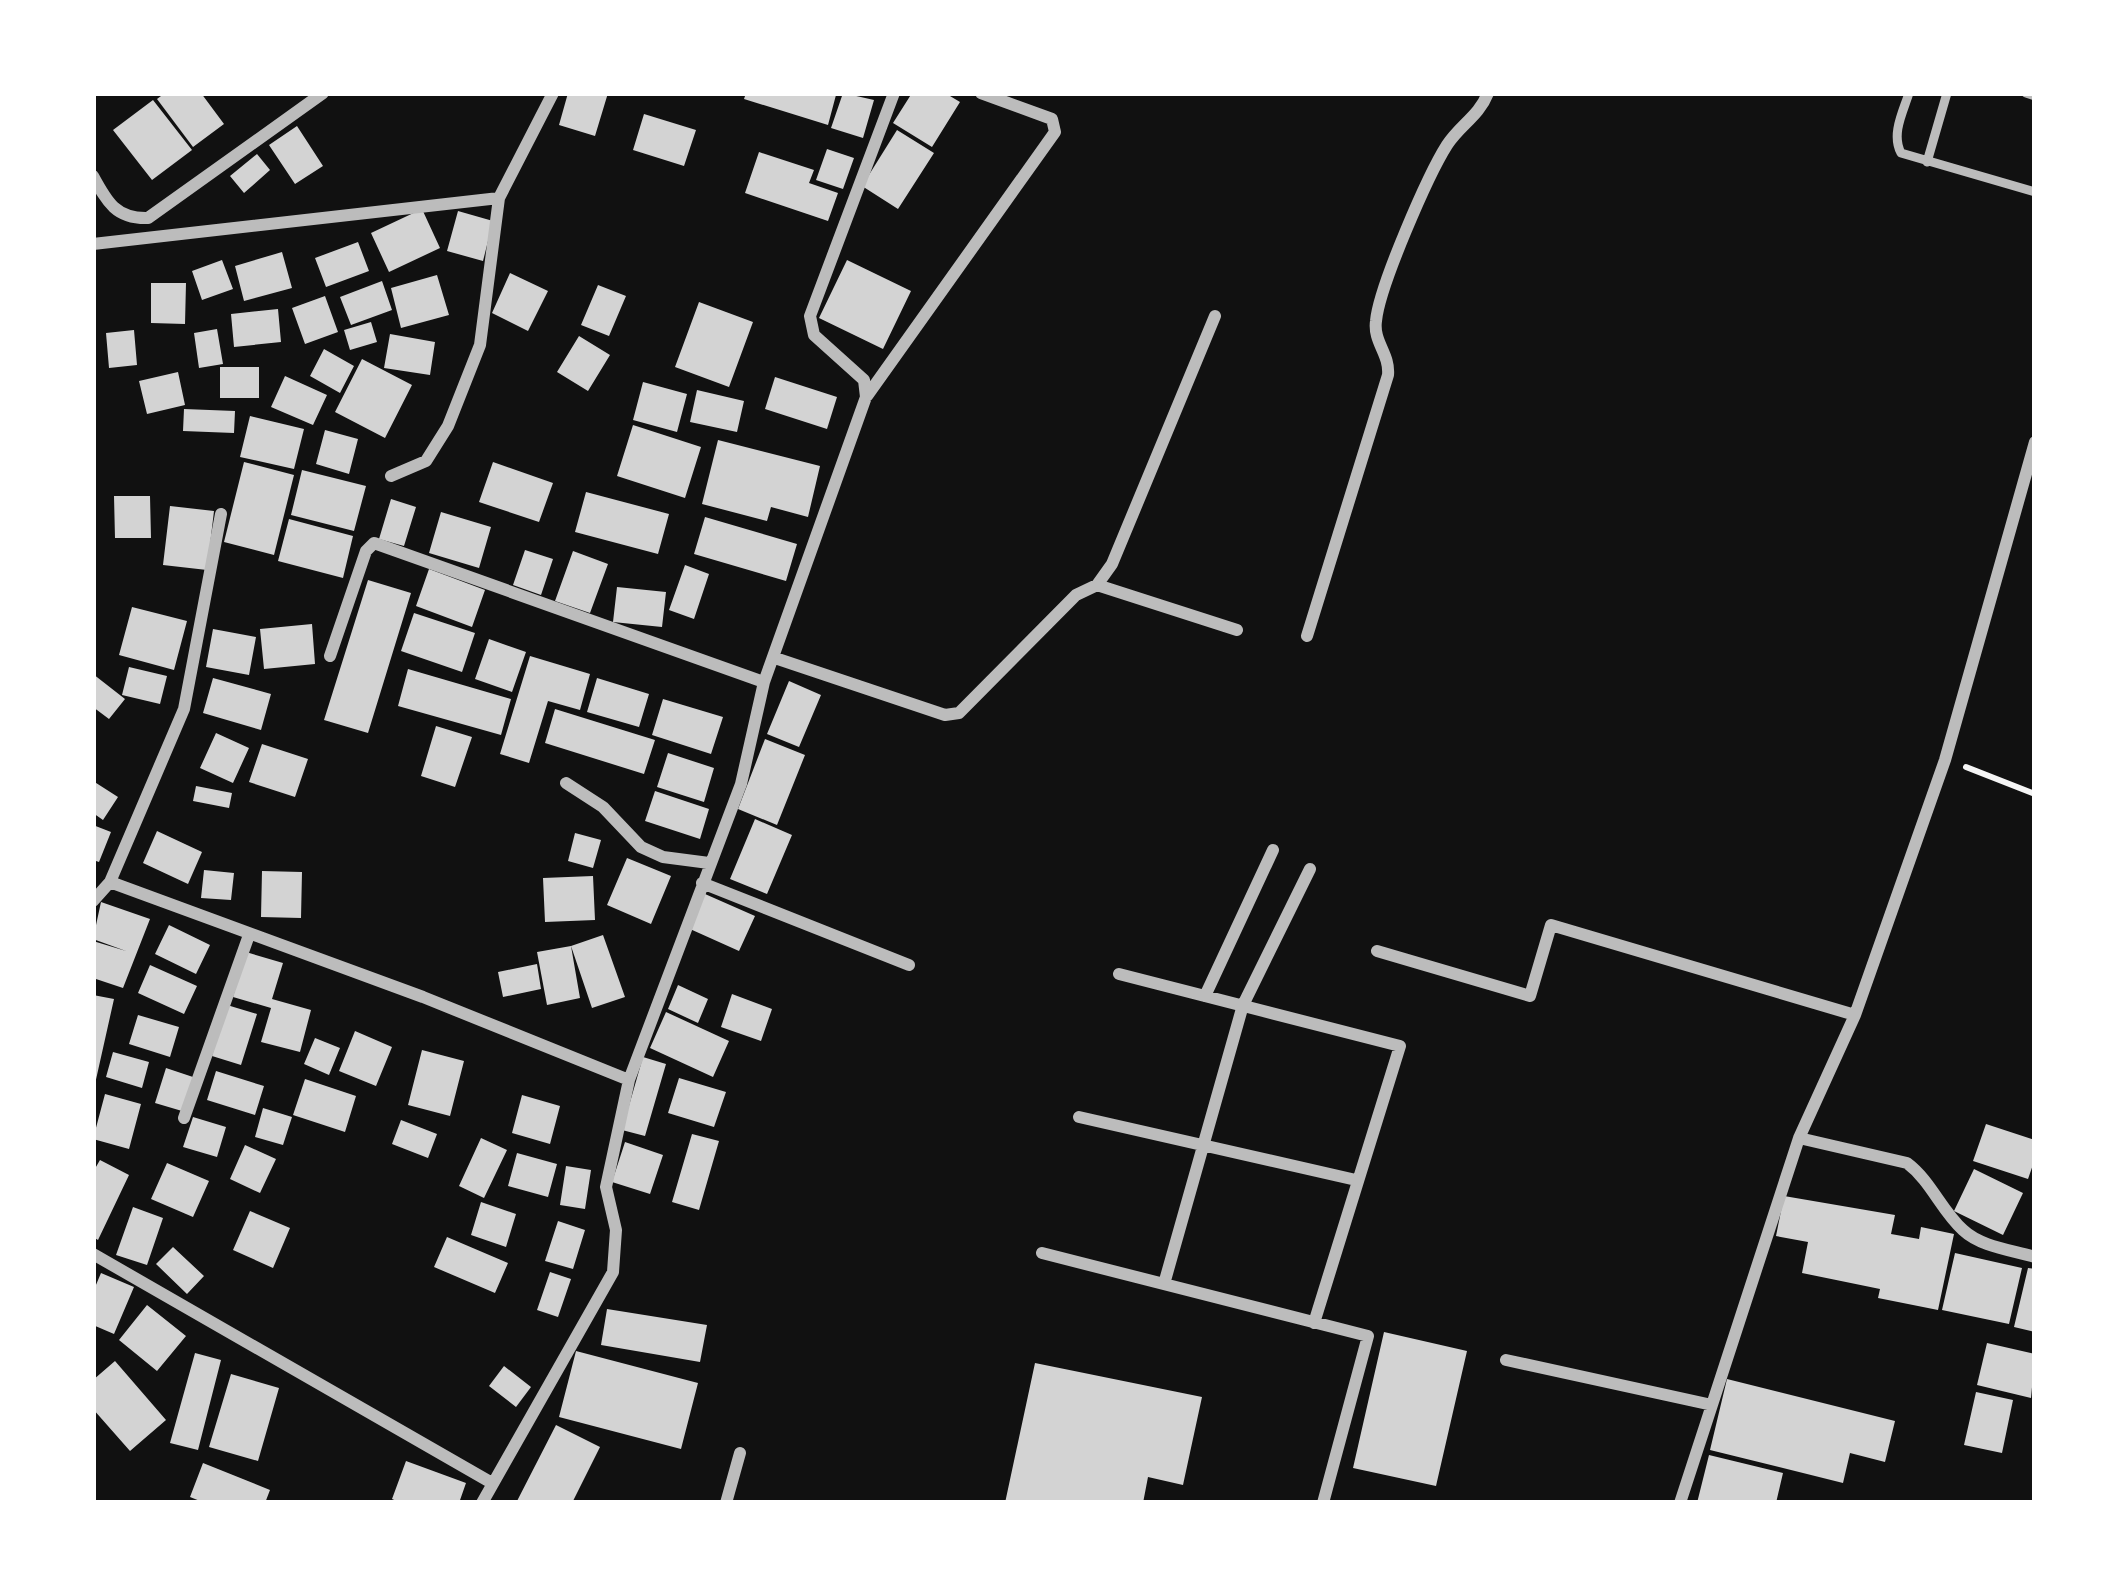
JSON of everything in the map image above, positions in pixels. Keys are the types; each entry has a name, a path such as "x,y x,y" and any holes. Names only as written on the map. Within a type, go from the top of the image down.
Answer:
{"street":[{"path":"93,176 107,202 121,215 148,218 323,93"},
{"path":"391,476 426,461 448,426 483,327 499,198 553,93"},
{"path":"866,397 861,375 814,335 810,316 894,93"},
{"path":"482,1503 613,1272 617,1242 606,1187 628,1080 741,784 764,682 866,397 1055,132 1052,119 981,93"},
{"path":"1306,636 1388,375 1389,362 1375,331 1382,296 1430,177 1448,143 1482,109 1488,93"},
{"path":"93,244 499,198"},
{"path":"775,658 951,716 959,713 1076,595 1097,585 1112,564 1215,316"},
{"path":"1680,1503 1799,1138 1855,1015 1946,760 2035,442"},
{"path":"93,901 110,882 184,709 221,514"},
{"path":"330,656 366,550 374,543 764,682"},
{"path":"1097,585 1237,630"},
{"path":"566,783 603,807 641,848 663,857 710,862"},
{"path":"1205,996 1273,850"},
{"path":"1164,1284 1243,1005 1310,869"},
{"path":"110,882 423,997 628,1080"},
{"path":"703,883 909,965"},
{"path":"1377,951 1530,996 1551,925 1855,1015"},
{"path":"184,1118 249,935"},
{"path":"1119,974 1400,1046 1314,1323"},
{"path":"1078,1117 1356,1180"},
{"path":"1799,1138 1907,1163 1976,1240 2035,1257"},
{"path":"1042,1253 1368,1336 1323,1503"},
{"path":"93,1254 492,1483"},
{"path":"1506,1360 1712,1405"},
{"path":"726,1503 740,1453"}],"lane":[{"path":"1909,93 1895,142 1901,153 2035,192"},
{"path":"1928,162 1947,93"},
{"path":"2026,93 2035,96"}],"path":[{"path":"1946,760 2035,794"}],"building":[{"path":"165,93 201,93 224,124 193,147 157,99"},
{"path":"568,93 608,93 595,136 559,125"},
{"path":"746,93 836,95 828,125 744,99"},
{"path":"843,93 874,100 863,138 831,128"},
{"path":"912,93 945,93 960,102 932,147 893,123"},
{"path":"153,100 192,150 152,180 113,130"},
{"path":"644,114 696,130 684,166 633,150"},
{"path":"297,126 323,166 295,184 269,145"},
{"path":"897,130 934,153 898,209 862,186"},
{"path":"827,149 854,158 843,189 816,180"},
{"path":"759,152 814,170 809,183 838,193 828,221 745,193"},
{"path":"257,154 270,170 244,193 230,176"},
{"path":"422,209 440,248 389,272 371,233"},
{"path":"458,211 493,221 483,261 447,251"},
{"path":"358,242 369,271 326,287 315,258"},
{"path":"282,252 292,288 244,301 235,266"},
{"path":"222,260 233,289 202,300 192,271"},
{"path":"847,260 911,291 883,349 819,318"},
{"path":"510,273 548,291 528,331 492,313"},
{"path":"437,275 449,315 401,328 391,288"},
{"path":"382,281 392,310 351,325 340,297"},
{"path":"151,283 186,283 185,324 151,323"},
{"path":"598,285 626,296 609,336 581,325"},
{"path":"325,296 338,332 305,344 292,308"},
{"path":"699,302 753,322 729,387 675,367"},
{"path":"278,309 281,342 234,347 231,314"},
{"path":"371,322 377,342 350,350 344,330"},
{"path":"217,329 223,364 199,368 194,333"},
{"path":"134,330 137,365 109,368 106,333"},
{"path":"390,334 435,342 430,375 384,368"},
{"path":"579,336 610,355 588,391 557,372"},
{"path":"324,349 354,366 340,393 310,376"},
{"path":"362,359 412,385 385,438 335,412"},
{"path":"220,367 259,367 259,398 220,398"},
{"path":"178,372 185,405 147,414 139,381"},
{"path":"285,376 327,395 313,425 271,407"},
{"path":"775,377 837,397 827,429 765,409"},
{"path":"643,382 687,394 677,432 633,420"},
{"path":"697,390 744,401 737,432 690,422"},
{"path":"184,409 235,411 234,433 183,431"},
{"path":"250,416 304,429 294,469 240,457"},
{"path":"633,425 701,447 685,498 617,476"},
{"path":"325,430 358,439 349,474 316,464"},
{"path":"718,440 820,466 808,517 771,507 767,521 702,504"},
{"path":"244,462 294,475 274,555 224,542"},
{"path":"493,462 553,483 539,522 479,502"},
{"path":"302,470 366,486 354,531 291,515"},
{"path":"586,492 669,514 658,554 575,532"},
{"path":"114,496 150,496 151,538 115,538"},
{"path":"391,499 416,507 404,546 379,539"},
{"path":"170,506 214,511 207,570 163,565"},
{"path":"441,512 491,527 479,568 429,553"},
{"path":"705,517 797,544 786,581 694,554"},
{"path":"289,519 353,536 343,578 278,561"},
{"path":"525,550 553,559 541,595 513,585"},
{"path":"573,551 608,564 590,613 555,601"},
{"path":"685,565 709,574 694,619 669,610"},
{"path":"429,569 485,590 472,627 416,606"},
{"path":"368,580 411,593 368,733 324,720"},
{"path":"617,587 666,592 662,627 613,622"},
{"path":"132,607 187,621 174,670 119,655"},
{"path":"414,613 475,633 462,672 401,651"},
{"path":"312,624 315,664 264,669 260,629"},
{"path":"213,629 256,637 249,675 206,667"},
{"path":"489,639 526,652 512,692 475,679"},
{"path":"530,656 590,674 580,710 548,701 529,763 500,754"},
{"path":"129,667 167,676 160,704 122,695"},
{"path":"408,669 511,699 501,735 398,706"},
{"path":"93,674 125,699 109,719 93,707"},
{"path":"213,678 271,694 261,730 203,713"},
{"path":"597,678 649,694 639,727 587,712"},
{"path":"789,681 821,695 799,747 767,734"},
{"path":"663,699 723,717 711,754 652,735"},
{"path":"555,709 655,740 644,774 545,743"},
{"path":"436,726 472,737 455,787 421,776"},
{"path":"216,733 249,748 233,783 200,768"},
{"path":"765,739 805,755 777,825 738,809"},
{"path":"262,744 308,759 295,797 249,782"},
{"path":"668,753 714,768 704,802 657,787"},
{"path":"93,781 118,797 103,820 93,813"},
{"path":"196,786 232,793 229,808 193,801"},
{"path":"655,791 709,809 700,839 645,821"},
{"path":"755,819 792,835 767,894 730,879"},
{"path":"93,825 111,832 99,862 93,860"},
{"path":"157,831 202,852 188,884 143,863"},
{"path":"575,833 601,840 593,868 568,861"},
{"path":"627,858 671,876 651,924 607,905"},
{"path":"204,870 234,873 231,900 201,898"},
{"path":"262,871 302,872 301,918 261,917"},
{"path":"593,876 595,920 545,922 543,878"},
{"path":"705,894 755,916 739,951 690,929"},
{"path":"101,902 150,919 123,988 93,978 93,941 126,951 93,939"},
{"path":"169,925 210,945 196,974 155,954"},
{"path":"603,935 625,997 592,1008 571,946"},
{"path":"571,946 580,998 547,1005 537,952"},
{"path":"246,952 283,963 272,999 311,1010 300,1052 261,1042 271,1008 233,997"},
{"path":"537,964 541,989 503,997 498,972"},
{"path":"150,965 197,986 184,1014 138,993"},
{"path":"678,985 708,999 698,1023 668,1009"},
{"path":"732,994 772,1009 761,1041 721,1027"},
{"path":"93,995 114,999 95,1084 93,1084"},
{"path":"227,1005 257,1014 241,1065 212,1056"},
{"path":"666,1012 729,1041 713,1077 650,1048"},
{"path":"138,1015 179,1027 170,1057 129,1044"},
{"path":"355,1031 392,1047 376,1086 339,1071"},
{"path":"315,1038 340,1048 329,1075 304,1064"},
{"path":"422,1050 464,1061 450,1116 408,1105"},
{"path":"113,1052 149,1062 142,1088 106,1077"},
{"path":"643,1057 666,1064 645,1136 622,1130"},
{"path":"166,1068 193,1077 182,1111 155,1103"},
{"path":"216,1071 264,1086 255,1115 207,1100"},
{"path":"679,1078 726,1092 714,1127 668,1113"},
{"path":"305,1079 356,1096 345,1132 293,1115"},
{"path":"105,1094 141,1104 129,1149 93,1139"},
{"path":"522,1095 560,1106 550,1144 512,1133"},
{"path":"263,1108 292,1117 283,1145 255,1137"},
{"path":"193,1117 226,1127 217,1157 183,1147"},
{"path":"401,1120 437,1134 428,1158 392,1144"},
{"path":"1986,1124 2035,1140 2028,1179 1973,1161"},
{"path":"692,1134 719,1141 699,1210 672,1202"},
{"path":"481,1138 507,1150 484,1198 459,1186"},
{"path":"625,1142 663,1155 650,1194 612,1182"},
{"path":"245,1145 276,1159 260,1193 230,1179"},
{"path":"517,1153 557,1164 548,1197 508,1186"},
{"path":"100,1160 129,1175 98,1240 93,1237 93,1172"},
{"path":"167,1163 209,1181 193,1217 151,1199"},
{"path":"566,1166 591,1170 585,1209 560,1205"},
{"path":"1974,1169 2023,1193 2003,1235 1954,1211"},
{"path":"1784,1196 1895,1215 1891,1234 1919,1239 1921,1227 1954,1234 1938,1310 1878,1298 1880,1289 1802,1273 1808,1242 1776,1236"},
{"path":"481,1202 516,1214 506,1247 471,1235"},
{"path":"133,1207 163,1218 147,1265 116,1255"},
{"path":"250,1211 290,1228 273,1268 233,1250"},
{"path":"558,1221 585,1230 573,1269 545,1261"},
{"path":"447,1237 508,1263 495,1293 434,1267"},
{"path":"173,1247 204,1276 187,1294 156,1264"},
{"path":"1955,1253 2022,1268 2009,1324 1942,1310"},
{"path":"2028,1268 2035,1269 2035,1332 2014,1327"},
{"path":"550,1272 571,1279 558,1317 537,1310"},
{"path":"101,1273 134,1287 114,1334 93,1325 93,1292"},
{"path":"147,1305 186,1336 157,1371 119,1340"},
{"path":"607,1309 707,1325 700,1362 601,1345"},
{"path":"1384,1332 1467,1351 1436,1486 1353,1468"},
{"path":"1987,1343 2035,1354 2031,1398 1977,1385"},
{"path":"576,1351 698,1383 681,1449 559,1417"},
{"path":"195,1353 221,1360 198,1450 170,1443"},
{"path":"115,1361 166,1420 130,1451 93,1409 93,1380"},
{"path":"1035,1363 1202,1397 1183,1485 1148,1477 1143,1503 1005,1503"},
{"path":"504,1366 531,1387 516,1407 489,1386"},
{"path":"231,1374 279,1388 258,1461 209,1447"},
{"path":"1727,1379 1895,1421 1885,1462 1850,1453 1843,1483 1710,1450"},
{"path":"1976,1392 2013,1400 2002,1453 1964,1445"},
{"path":"556,1425 600,1447 572,1503 516,1503"},
{"path":"1709,1455 1783,1473 1776,1503 1697,1503"},
{"path":"406,1461 466,1483 459,1503 392,1499"},
{"path":"203,1463 270,1490 265,1503 205,1503 190,1497"}]}
